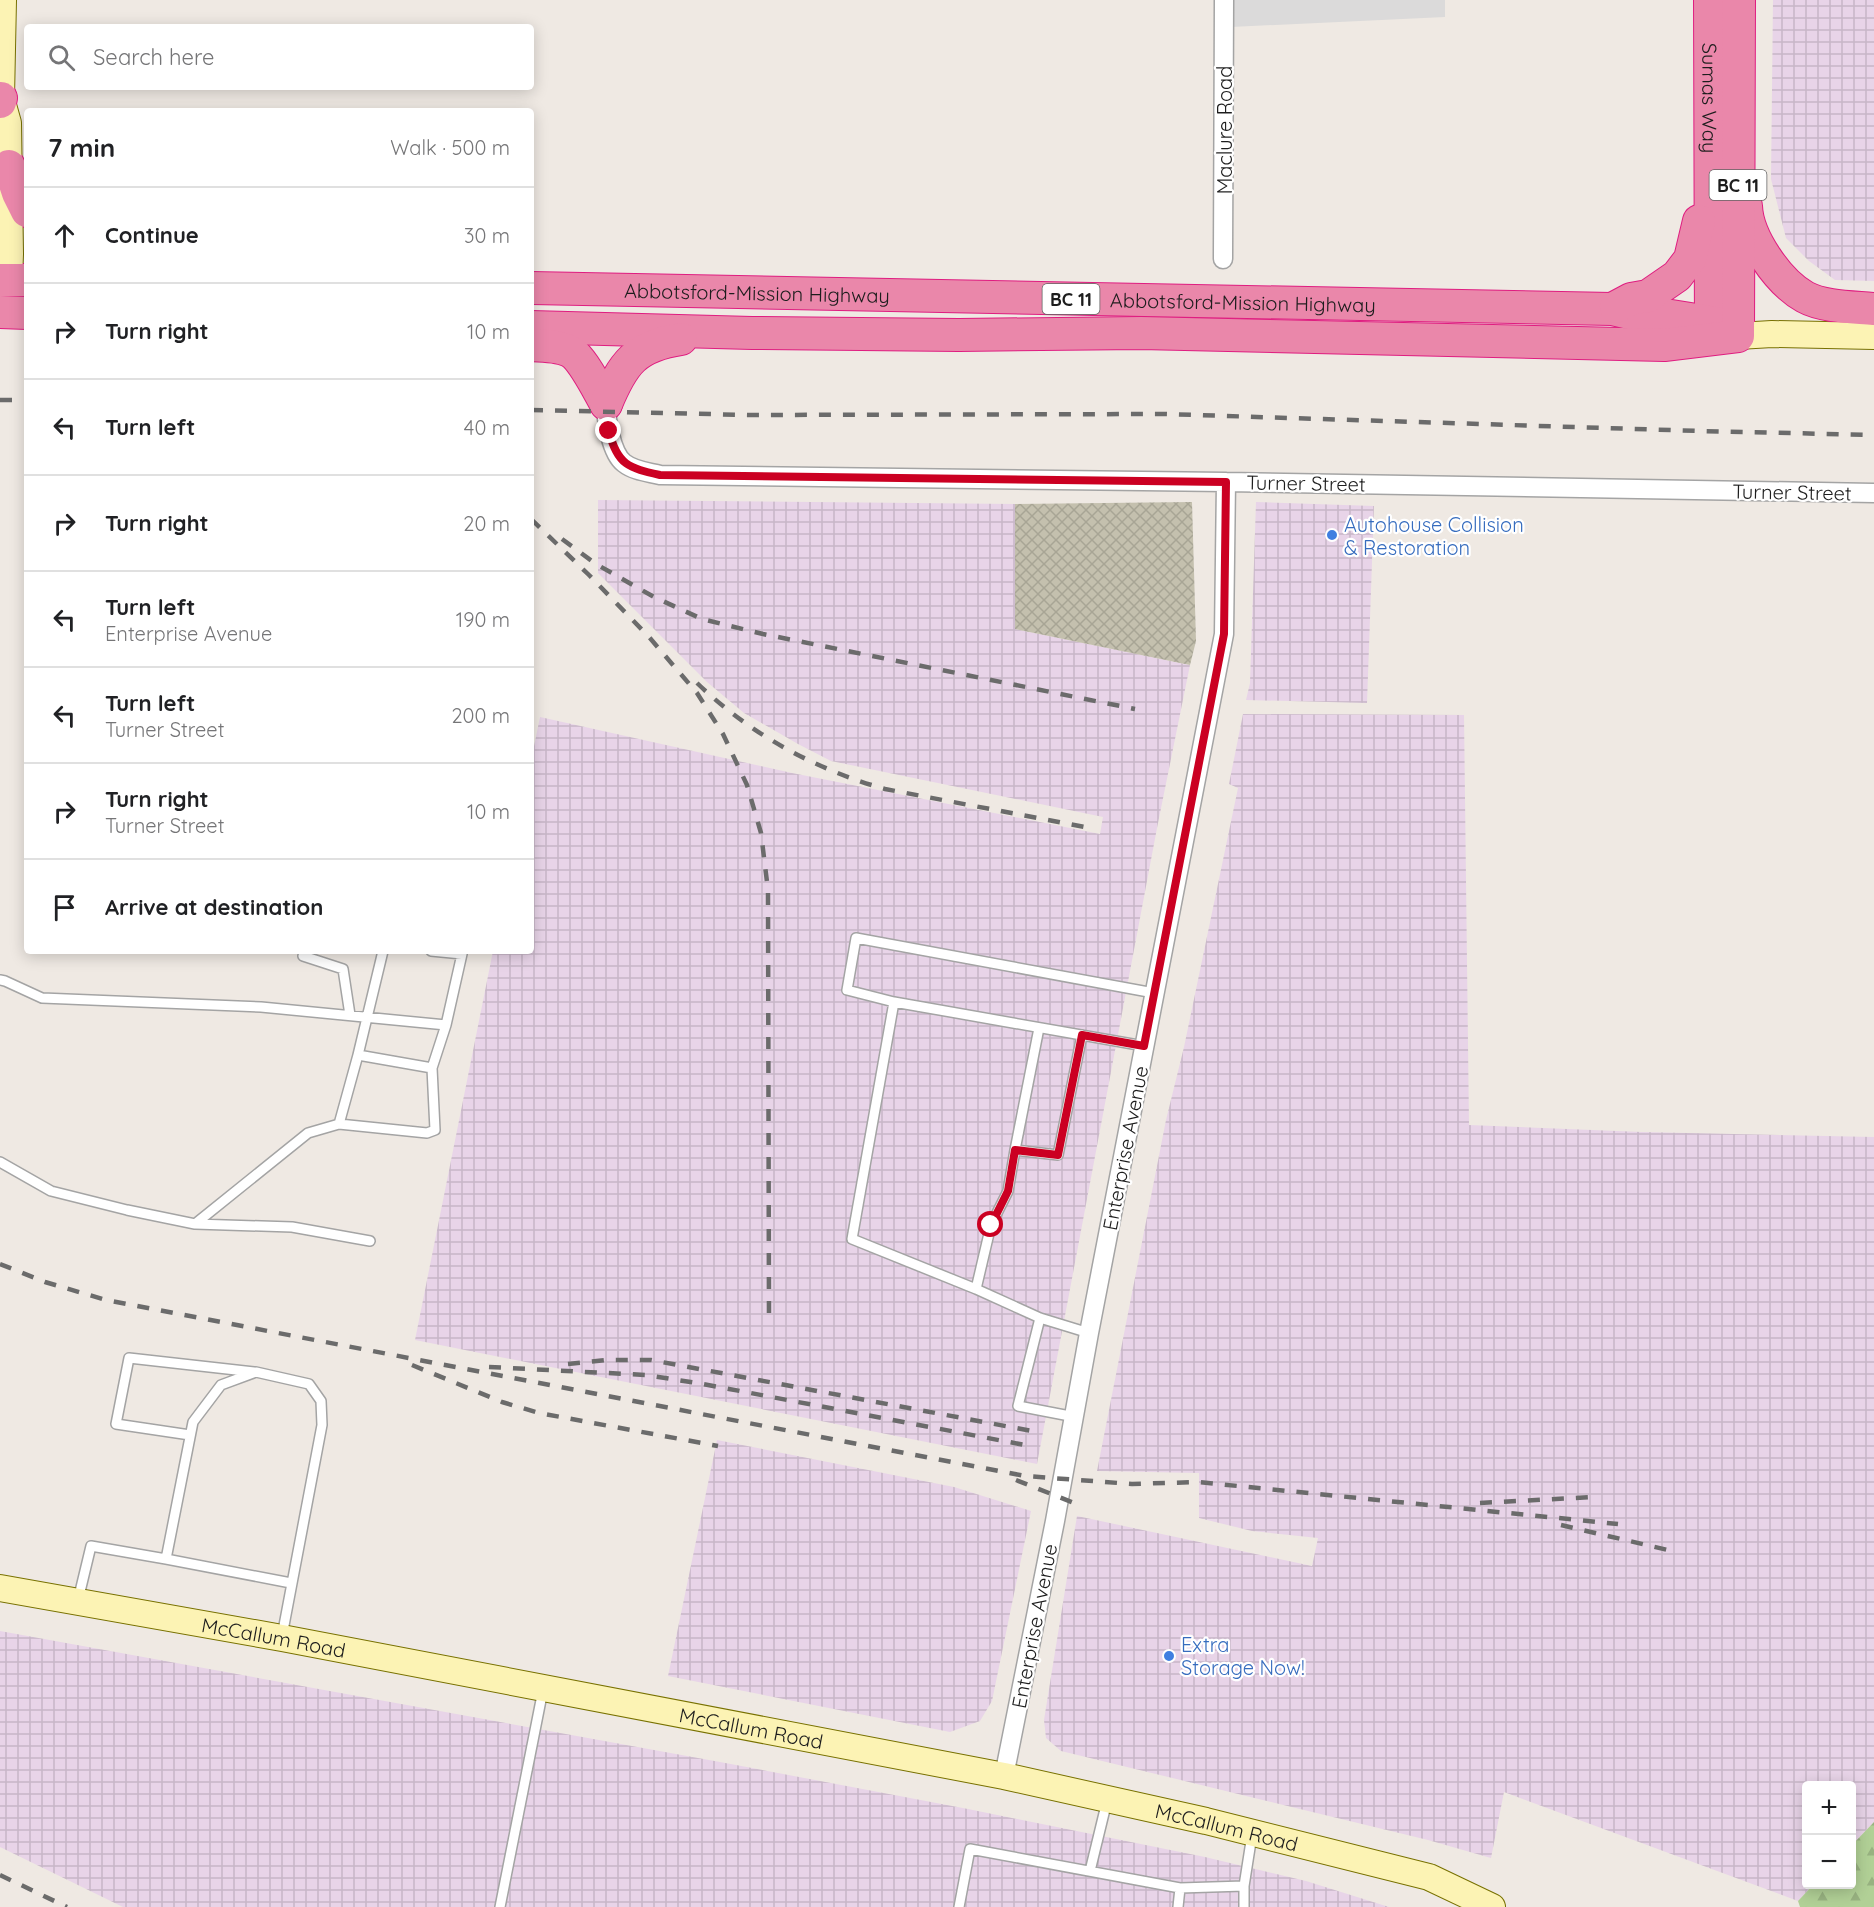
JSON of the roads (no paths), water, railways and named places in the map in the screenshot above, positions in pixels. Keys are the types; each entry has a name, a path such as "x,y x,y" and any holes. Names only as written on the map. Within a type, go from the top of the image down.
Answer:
{"highway":[{"name":"Sumas Way","path":"1710,0 1724,44 1724,331"},
{"name":"Sumas Way","path":"1724,44 1739,0"},
{"path":"1612,309 1631,299 1648,296 1664,287 1677,276 1690,259 1699,225 1702,87 1724,44"},
{"path":"1724,44 1743,93 1747,215 1754,238 1775,270 1806,297 1820,302 1874,309"},
{"path":"9,166 24,205"},
{"name":"Abbotsford-Mission Highway","path":"534,288 1612,309 1629,314 1665,315 1724,331"},
{"path":"0,312 24,312"},
{"name":"Abbotsford-Mission Highway","path":"534,327 752,333 959,335 1141,333 1664,345 1724,331"},
{"path":"606,404 614,382 629,361 651,345 693,337 752,333"},
{"path":"534,345 556,347 573,354 594,381 606,404"}],"main road":[{"path":"3,0 0,100 8,123 9,283"},
{"path":"1724,331 1874,336"},
{"name":"McCallum Road","path":"0,1588 282,1638 1004,1776 1253,1833 1429,1877 1492,1907"}],"street":[{"name":"Maclure Road","path":"1222,259 1224,0"},
{"name":"Turner Street","path":"606,404 612,442 622,462 639,470 660,475 1874,493"},
{"name":"Enterprise Avenue","path":"1004,1776 1075,1417 1089,1333 1224,634 1226,482"}],"lane":[{"path":"1144,1046 894,1002 846,990 856,938 1154,993"},
{"path":"339,1124 382,954"},
{"path":"195,1224 308,1133 339,1124 427,1133 435,1130 432,1068 446,1025 462,954"},
{"path":"303,956 343,969 350,1015"},
{"path":"0,980 42,998 261,1007 446,1025"},
{"path":"894,1002 852,1239 976,1289 1040,1318 1089,1333"},
{"path":"976,1289 991,1225 1008,1191 1040,1028"},
{"path":"1015,1150 1058,1155 1082,1035"},
{"path":"358,1055 432,1068"},
{"path":"0,1162 51,1191 127,1210 195,1224 292,1227 370,1241"},
{"path":"1040,1318 1018,1406 1075,1417"},
{"path":"190,1435 116,1424 129,1358 256,1372 309,1384 321,1401 322,1425 282,1638"},
{"path":"166,1559 192,1422 221,1385 256,1372"},
{"path":"78,1602 91,1546 291,1583"},
{"path":"500,1907 543,1688"},
{"path":"1090,1871 1108,1800"},
{"path":"1244,1907 1244,1886 1253,1833"},
{"path":"959,1907 970,1849 1180,1888 1244,1886"},
{"path":"1178,1907 1180,1888"}],"railway":[{"path":"0,400 24,400"},
{"path":"534,410 750,415 1164,414 1874,435"},
{"path":"534,522 649,637 697,693 723,734 747,785 761,833 768,890 769,1325"},
{"path":"562,539 596,564 654,597 702,619 763,634 1135,709"},
{"path":"697,683 739,718 784,748 859,781 885,789 1095,829"},
{"path":"0,1264 45,1282 106,1300 1025,1476 1132,1484 1198,1482 1618,1524"},
{"path":"568,1364 607,1360 651,1360 1032,1431"},
{"path":"412,1365 502,1402 539,1413 718,1446"},
{"path":"489,1367 646,1375 1030,1446"},
{"path":"1016,1480 1074,1503"},
{"path":"1480,1503 1593,1497"},
{"path":"1561,1525 1672,1551"},
{"path":"0,1875 67,1907"}],"place":[{"name":"Autohouse Collision & Restoration","path":"1332,535"},
{"name":"Extra Storage Now!","path":"1169,1656"}]}
